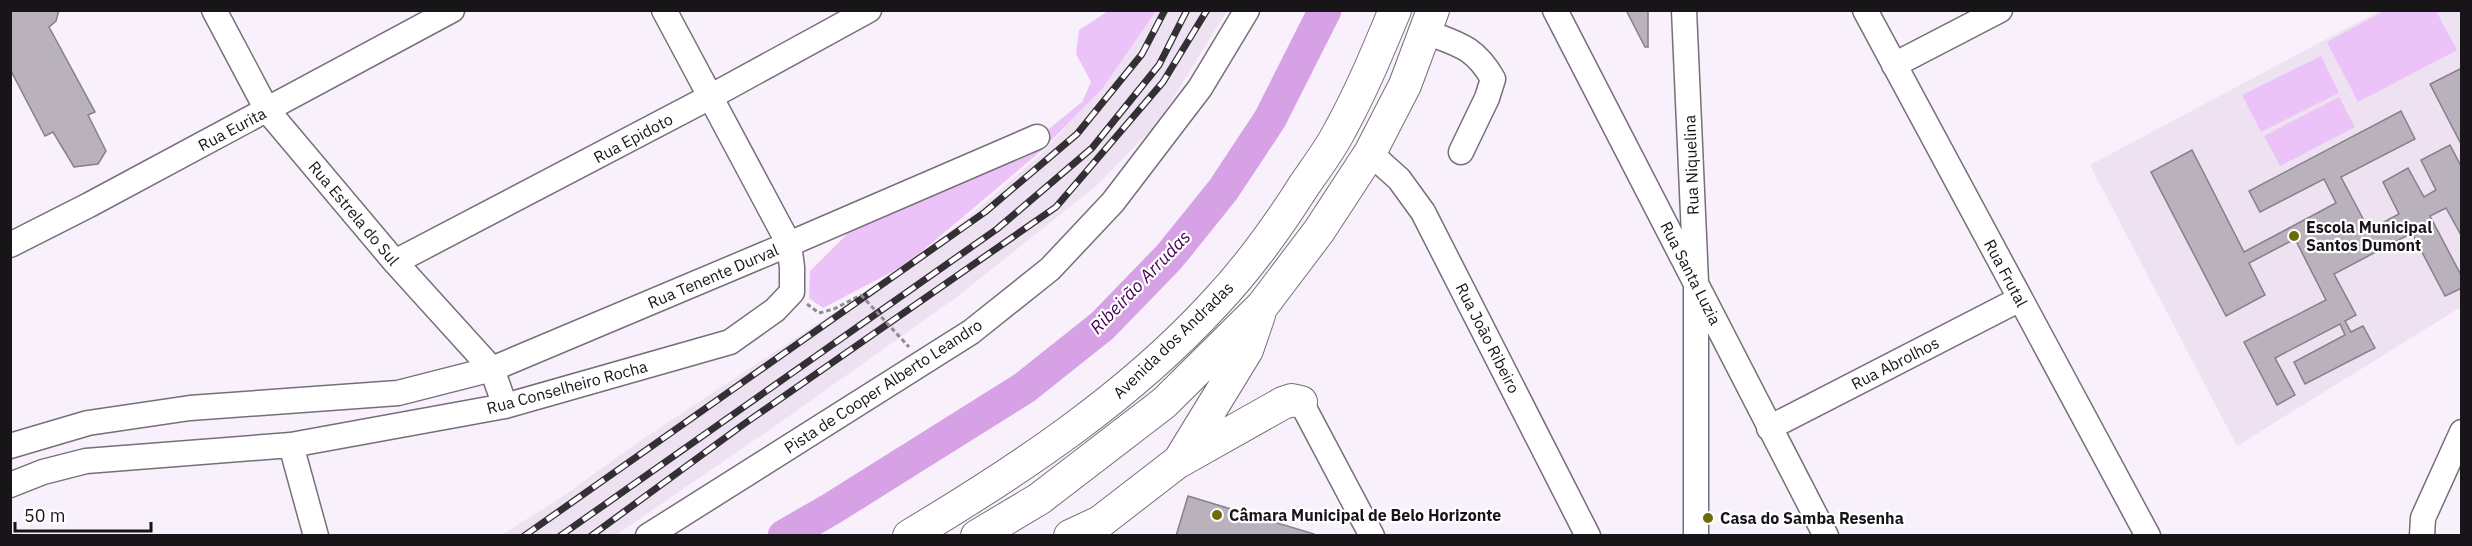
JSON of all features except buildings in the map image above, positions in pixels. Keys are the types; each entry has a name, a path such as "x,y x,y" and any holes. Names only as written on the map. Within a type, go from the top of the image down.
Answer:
{"main road":[{"name":"Avenida dos Andradas","path":"909,536 961,505 1036,455 1109,402 1215,303 1287,211 1340,132 1395,10"},
{"path":"977,536 1039,499 1164,403 1263,305 1319,231 1370,153 1405,85 1429,21"},
{"path":"1179,461 1247,350 1263,305"},
{"path":"1070,536 1097,529 1179,461 1283,403 1292,400 1301,402"}],"street":[{"name":"Rua Estrela do Sul","path":"214,10 267,110 395,262 492,369 505,406"},
{"name":"Rua Eurita","path":"10,245 452,10"},
{"name":"Rua Tenente Durval","path":"492,369 789,244 664,10"},
{"name":"Rua Epidoto","path":"395,262 710,97 869,10"},
{"name":"Pista de Cooper Alberto Leandro","path":"648,536 971,332 1050,269 1113,202 1186,107 1247,10"},
{"name":"Rua Santa Luzia","path":"1555,10 1826,536"},
{"name":"Rua Niquelina","path":"1684,10 1696,282 1696,536"},
{"name":"Rua Frutal","path":"1865,10 2148,536"},
{"path":"1894,65 2000,10"},
{"path":"1429,21 1468,48 1485,66 1492,79 1487,98 1461,152"},
{"path":"792,292 789,244 1037,137"},
{"name":"Rua João Ribeiro","path":"1370,153 1399,179 1423,212 1588,536"},
{"name":"Rua Conselheiro Rocha","path":"10,485 44,472 86,461 291,445 505,406 730,342 775,310 792,292"},
{"name":"Rua Abrolhos","path":"1769,428 2020,299"},
{"path":"1696,387 1704,367 1716,357 1723,356 1731,359 1741,370"},
{"path":"10,446 88,423 190,408 398,393 492,369"},
{"path":"1301,402 1372,536"},
{"path":"2422,536 2423,518 2462,432"},
{"path":"291,445 316,536"}],"path":[{"path":"792,292 819,313 834,309 861,295 909,347"}],"shaded area":[{"path":"2386,10 2436,11 2457,50 2358,102 2327,42"},
{"path":"1108,11 1156,11 1102,89 1041,151 907,264 823,308 809,298 810,271 850,231 1018,154 1082,102 1091,82 1076,54 1079,30"},
{"path":"1117,11 1227,11 1157,124 1095,187 958,296 778,424 616,535 500,536 565,495 634,445 892,274 965,220 1041,154 1091,99"},
{"name":"Escola Municipal Santos Dumont","path":"2379,11 2461,11 2461,307 2237,446 2090,165"},
{"path":"2321,56 2339,93 2261,132 2242,95"},
{"path":"2339,97 2355,127 2280,166 2264,136"}],"waterway":[{"name":"Ribeirão Arrudas","path":"784,536 1024,388 1102,326 1169,257 1223,190 1270,119 1325,10"}],"railway":[{"path":"524,536 985,212 1077,134 1142,54 1165,10"},
{"path":"560,536 997,229 1092,148 1159,65 1187,10"},
{"path":"591,536 744,424 1056,207 1163,82 1207,10"}],"place":[{"name":"Escola Municipal Santos Dumont","path":"2294,236"},
{"name":"Câmara Municipal de Belo Horizonte","path":"1217,515"},
{"name":"Casa do Samba Resenha","path":"1708,518"}]}
